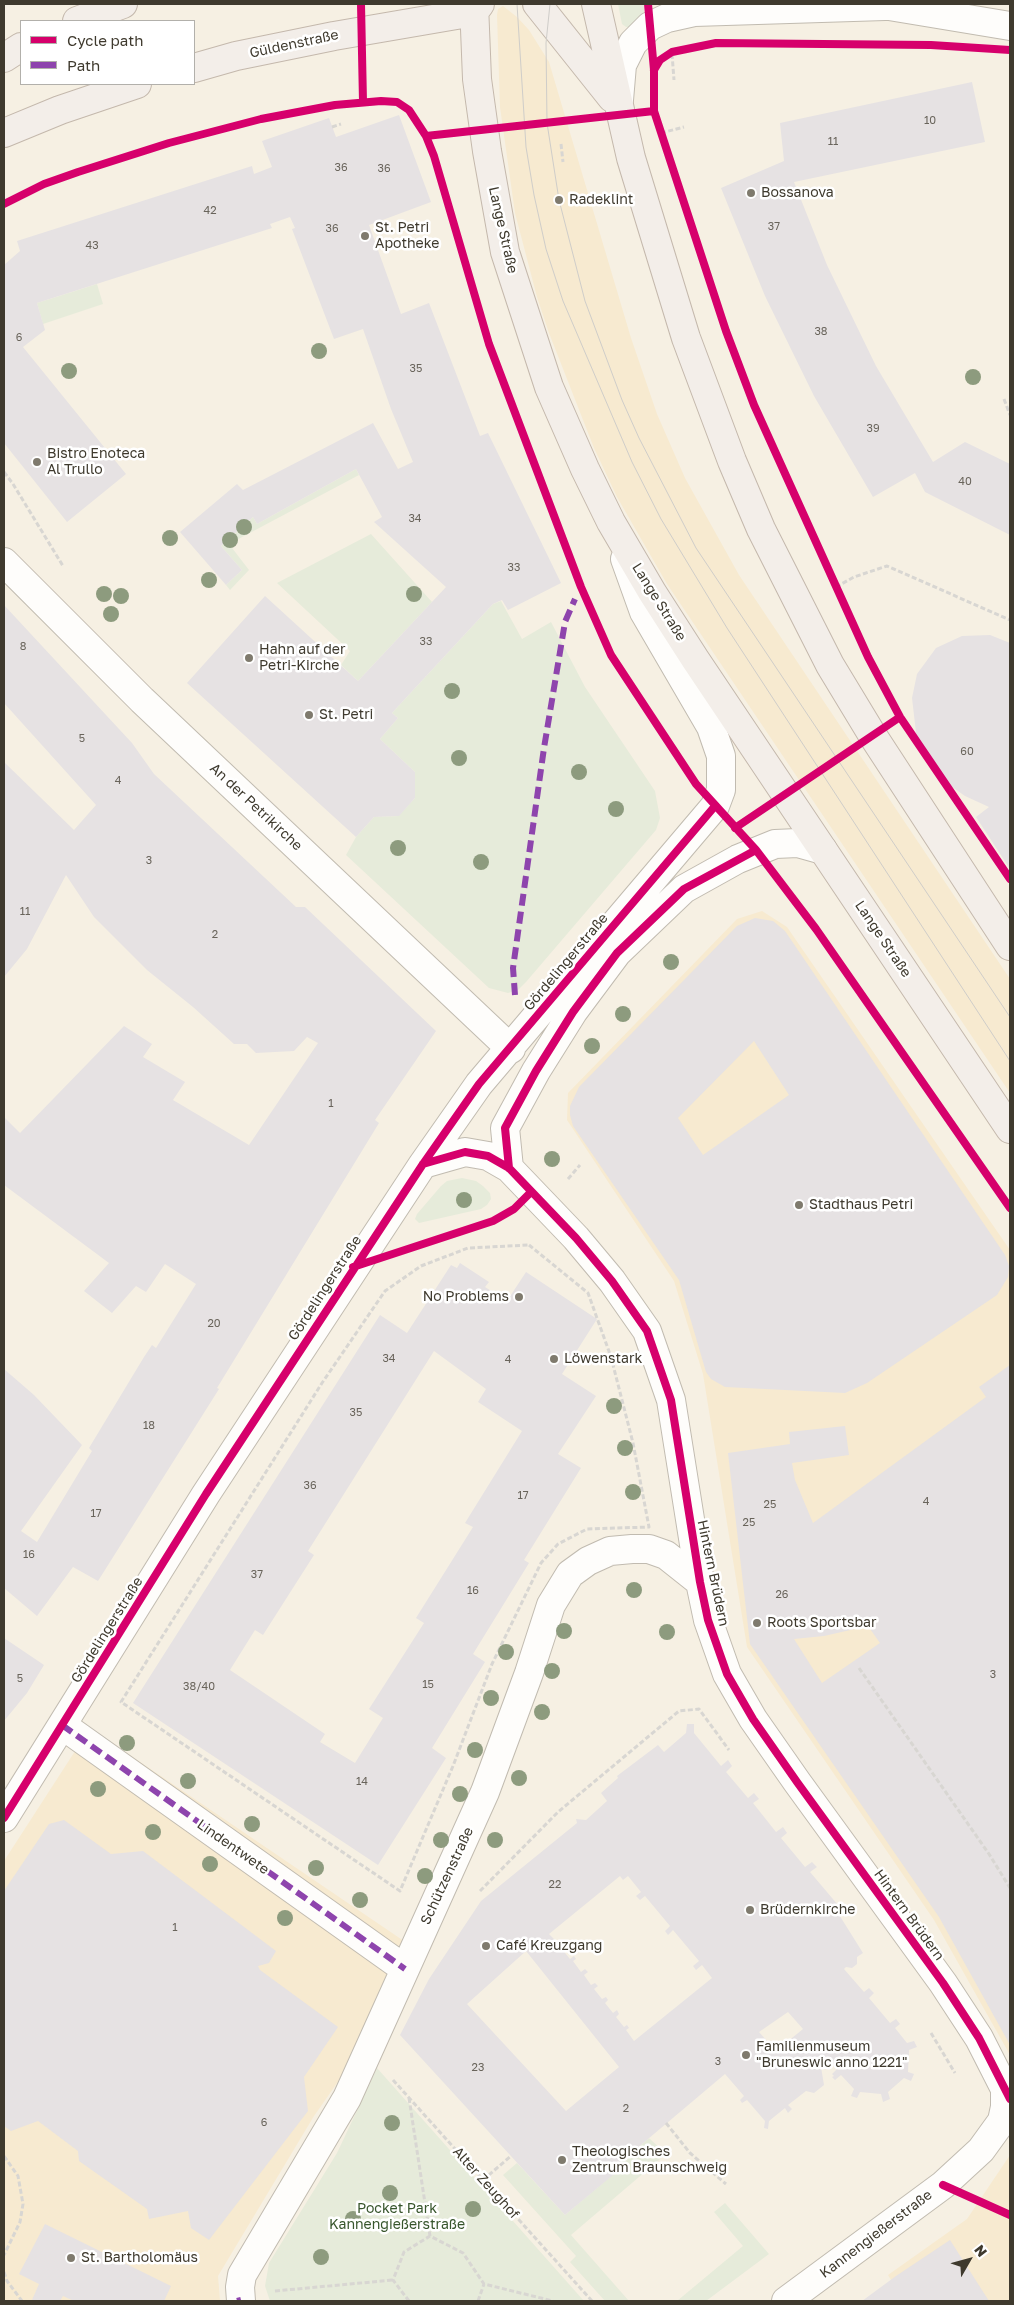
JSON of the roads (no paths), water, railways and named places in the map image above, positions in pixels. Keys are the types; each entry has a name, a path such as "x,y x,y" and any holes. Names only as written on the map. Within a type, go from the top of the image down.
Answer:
{"main road":[{"path":"80,20 124,4"},
{"path":"537,4 619,111"},
{"path":"596,4 619,111 646,210 686,338 732,461 762,529 835,673 878,744 1010,946"},
{"name":"Güldenstraße","path":"195,68 236,56 476,6"},
{"name":"Lange Straße","path":"476,6 478,79 486,151 506,252 549,387 585,469 611,522 652,592 695,659 1010,1129"},
{"path":"4,58 20,49"},
{"path":"4,134 77,104 134,85"}],"street":[{"path":"619,111 622,65 633,43 650,26 667,18 694,12 881,5 1010,26"},
{"name":"Gördelingerstraße","path":"4,1818 206,1494 423,1164 479,1084 511,1049 541,1010 714,806 721,790 721,756 711,727 644,612 611,522"},
{"name":"An der Petrikirche","path":"4,562 142,700 511,1049"},
{"path":"509,1168 505,1128 536,1071 573,1012 617,953 684,889 738,859 775,844 798,843 823,850"},
{"name":"Hintern Brüdern","path":"423,1164 465,1152 488,1156 509,1168 576,1238 612,1281 647,1331 671,1400 700,1582 708,1620 727,1674 753,1719 943,1983 979,2038 1009,2095"},
{"name":"Schützenstraße","path":"240,2301 242,2275 346,2098 485,1792 552,1605 570,1574 588,1560 610,1551 632,1548 649,1549 666,1556 700,1582"},
{"name":"Lindentwete","path":"62,1725 404,1969"},
{"name":"Kannengießerstraße","path":"786,2301 942,2185 981,2150 1002,2121 1009,2095"}],"tram line":[{"path":"517,4 526,147 546,249 563,301 632,462 661,519 727,628 1010,1061"},
{"path":"550,4 546,43 547,123 559,200 585,301 622,400 639,438 696,548 1010,1017"}],"place":[{"name":"Bossanova","path":"751,193"},
{"name":"Radeklint","path":"559,200"},
{"name":"St. Petri Apotheke","path":"365,236"},
{"name":"Bistro Enoteca Al Trullo","path":"37,462"},
{"name":"Hahn auf der Petri-Kirche","path":"249,658"},
{"name":"St. Petri","path":"309,715"},
{"name":"Stadthaus Petri","path":"799,1205"},
{"name":"No Problems","path":"519,1297"},
{"name":"Löwenstark","path":"554,1359"},
{"name":"Roots Sportsbar","path":"757,1623"},
{"name":"Brüdernkirche","path":"750,1910"},
{"name":"Café Kreuzgang","path":"486,1946"},
{"name":"Familienmuseum \"Bruneswic anno 1221\"","path":"746,2055"},
{"name":"Theologisches Zentrum Braunschweig","path":"562,2160"},
{"name":"St. Bartholomäus","path":"71,2258"}],"park label":[{"name":"Pocket Park Kannengießerstraße","path":"397,2218"}]}
